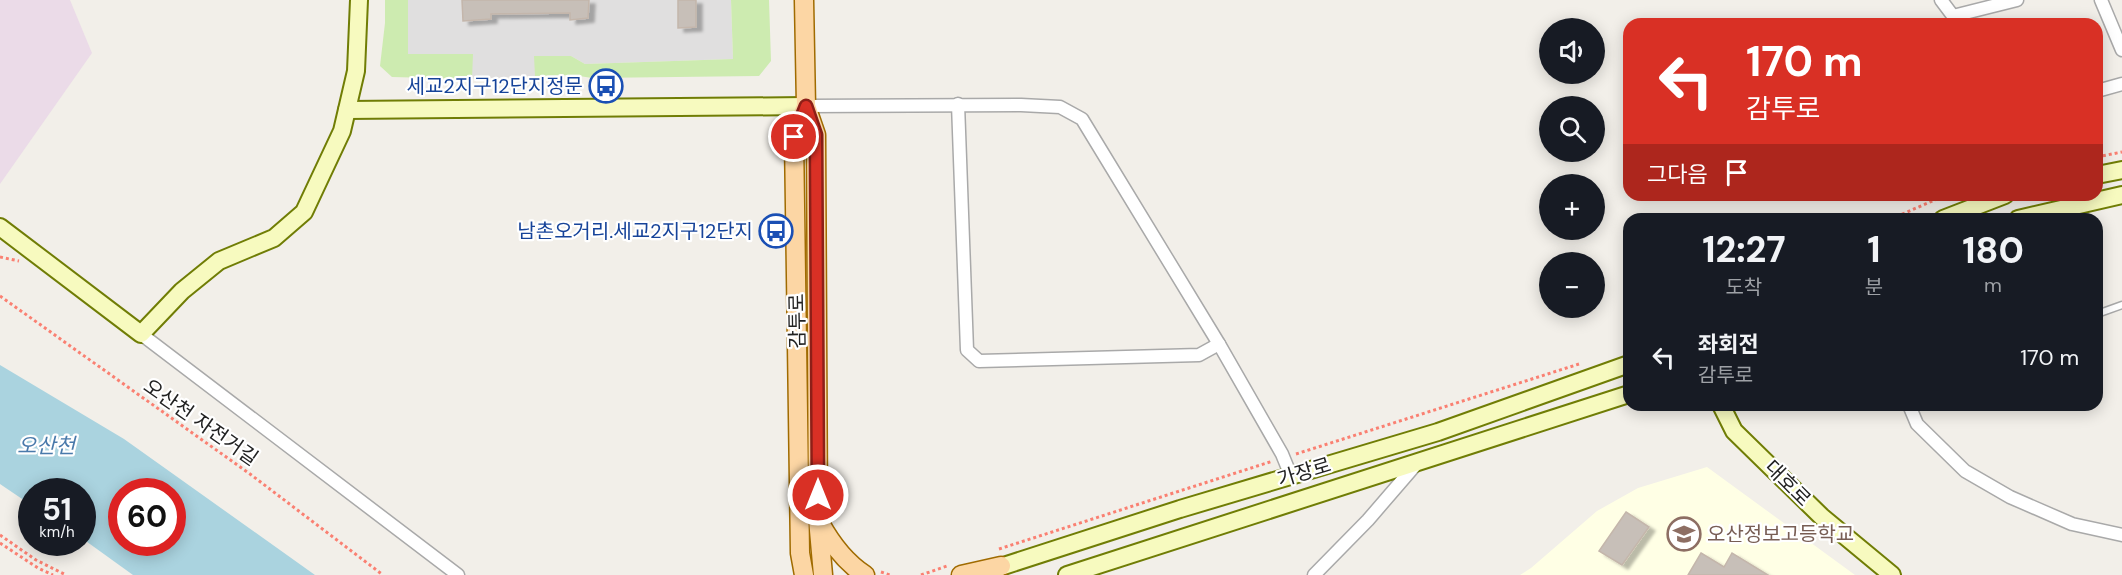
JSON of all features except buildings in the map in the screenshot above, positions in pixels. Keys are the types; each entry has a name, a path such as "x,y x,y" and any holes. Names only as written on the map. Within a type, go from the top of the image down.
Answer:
{"main road":[{"path":"0,227 141,334 182,291 219,261 274,238 304,212 342,131 356,71 359,0"},
{"name":"감투로","path":"804,0 806,106 816,135 818,519 823,575"},
{"path":"347,110 806,106"},
{"name":"감투로","path":"804,575 800,553 794,137 806,106"},
{"path":"2103,174 2122,170"},
{"path":"2103,199 2122,195"},
{"path":"1958,213 1990,201"},
{"path":"2044,213 2096,201"},
{"name":"가장로","path":"977,575 1438,432 1623,366"},
{"name":"가장로","path":"1067,575 1623,396"},
{"name":"대호로","path":"1724,411 1734,431 1822,517 1892,575"},
{"path":"818,519 831,543 865,575"},
{"path":"798,575 800,553"},
{"path":"961,575 1001,566"}],"street":[{"path":"1941,0 1954,18"},
{"path":"1961,18 2000,2 2017,0"},
{"path":"2101,0 2122,50"},
{"path":"2103,89 2122,84"},
{"path":"958,104 967,350 979,361 1199,355 1219,344"},
{"path":"806,106 958,104 1060,107 1083,119 1219,344 1282,454 1291,476"},
{"path":"141,334 458,575"},
{"path":"1912,411 1917,424 1965,471 2010,497 2072,524 2122,535"},
{"path":"1314,575 1368,520 1419,462"}],"lane":[{"path":"2103,312 2122,305"}],"path":[{"path":"2103,156 2122,152"},
{"path":"1905,213 1932,201"},
{"name":"오산천 자전거길","path":"0,296 250,474 383,575"},
{"path":"0,535 36,560 66,575"},
{"path":"0,543 53,575"}],"shaded area":[{"path":"0,0 70,0 92,53 0,184"},
{"path":"408,0 731,0 733,59 585,64 571,56 535,56 535,76 472,79 472,54 408,54"},
{"name":"오산정보고등학교","path":"1707,467 1855,575 1520,575 1597,511 1638,488"}],"green space":[{"path":"385,0 408,0 408,54 473,54 472,79 392,77 380,66"},
{"path":"731,0 769,0 771,61 759,76 592,78 573,75 535,76 534,56 571,56 585,64 733,59"}],"water":[{"name":"오산천","path":"0,365 124,439 179,478 108,478 108,556 186,556 186,483 315,575 133,575 96,548 96,478 18,478 18,496 0,484"}],"place":[{"name":"세교2지구12단지정문","path":"606,86"},
{"name":"남촌오거리.세교2지구12단지","path":"776,231"},
{"name":"오산정보고등학교","path":"1684,534"}],"route":[{"path":"794,137 806,106 816,135 818,495"}]}
